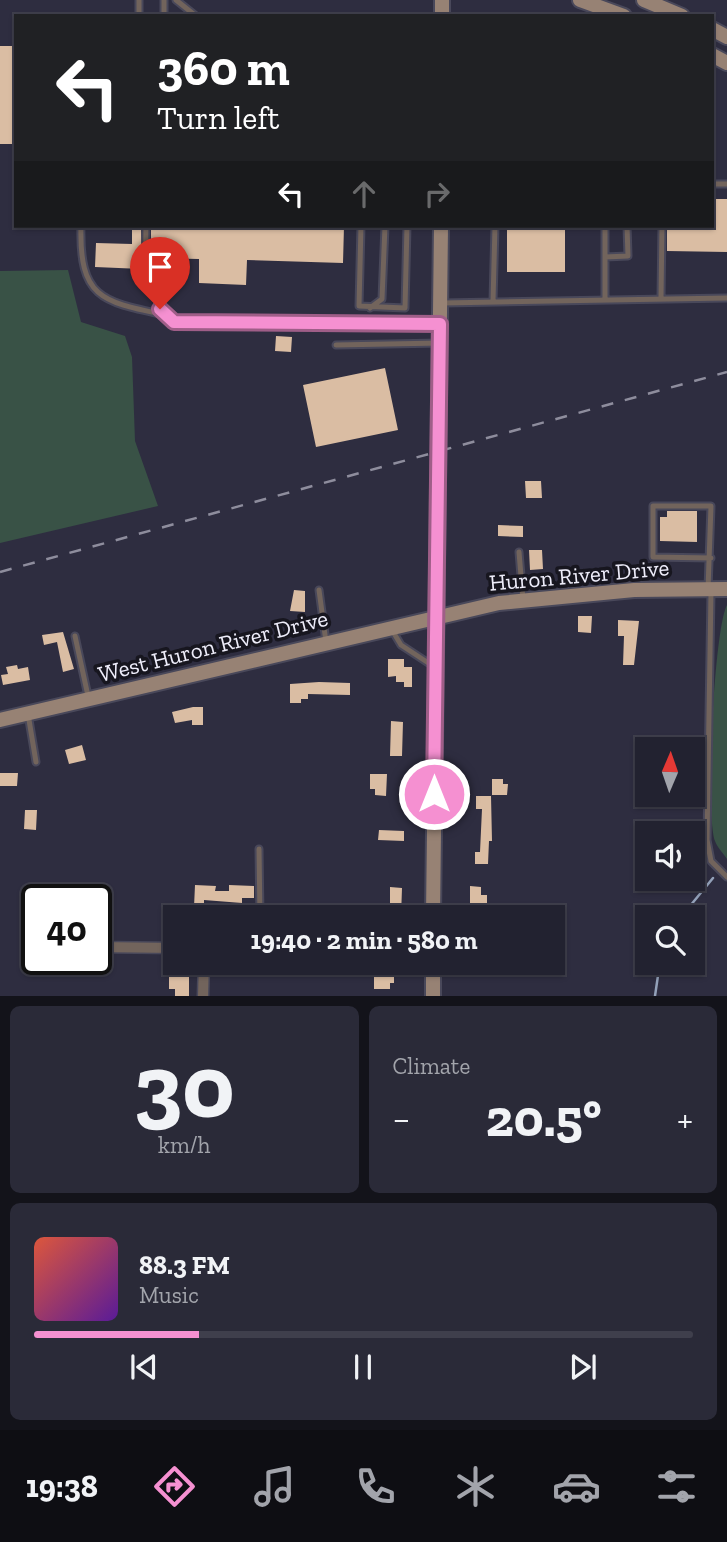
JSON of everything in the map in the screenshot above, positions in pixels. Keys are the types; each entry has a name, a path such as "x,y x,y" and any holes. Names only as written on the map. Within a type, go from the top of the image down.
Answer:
{"street":[{"path":"580,0 618,14"},
{"path":"644,0 677,14"},
{"path":"433,905 441,228"},
{"name":"Huron River Drive","path":"436,616 523,600 621,590 727,589"},
{"name":"West Huron River Drive","path":"0,720 436,616"},
{"path":"112,947 163,948"},
{"path":"203,996 204,975"},
{"path":"433,975 433,996"}],"lane":[{"path":"176,0 194,14"},
{"path":"82,228 80,253 87,276 97,291 113,304 167,315"},
{"path":"146,228 145,270 160,309 174,322 370,321 440,324"},
{"path":"361,228 359,306 370,308 405,308 407,228"},
{"path":"370,308 382,299 385,228"},
{"path":"493,301 495,228"},
{"path":"605,228 605,299"},
{"path":"605,257 628,256 627,228"},
{"path":"661,297 662,228"},
{"path":"440,303 661,297 727,298"},
{"path":"370,308 370,321"},
{"path":"336,345 440,343"},
{"path":"711,558 653,557 653,506 711,506 711,558 707,840 711,861 727,877"},
{"path":"519,552 523,600"},
{"path":"319,590 326,642"},
{"path":"390,627 401,645 426,664 435,666"},
{"path":"75,636 88,699"},
{"path":"28,714 36,762"},
{"path":"259,849 260,905"}],"green space":[{"path":"68,270 81,322 125,336 132,357 135,441 158,506 0,543 0,271"},
{"path":"727,605 727,859 715,841 712,824 711,761 718,648"}],"building":[{"path":"0,46 14,46 14,144 0,144"},
{"path":"714,199 727,199 727,252 667,251 667,228 714,228"},
{"path":"132,228 141,228 142,269 95,267 96,243 132,244"},
{"path":"151,228 344,228 343,263 247,260 246,285 199,283 199,259 151,258"},
{"path":"507,228 565,228 565,272 507,272"},
{"path":"276,336 292,337 291,352 275,351"},
{"path":"385,368 398,430 316,447 303,385"},
{"path":"525,481 541,481 542,498 526,498"},
{"path":"667,511 697,511 697,542 660,541 660,517 667,517"},
{"path":"498,525 523,526 523,537 498,536"},
{"path":"529,550 542,550 543,569 530,570"},
{"path":"294,590 305,591 305,612 290,611"},
{"path":"578,616 592,616 591,633 578,632"},
{"path":"618,620 639,621 634,665 623,665 624,636 618,636"},
{"path":"63,632 74,669 63,672 57,642 44,645 42,635"},
{"path":"388,659 404,659 404,667 412,667 412,687 404,687 404,682 396,682 396,676 388,677"},
{"path":"17,665 18,669 28,667 30,680 3,685 1,675 8,674 6,667"},
{"path":"350,683 350,695 308,694 308,699 301,699 301,703 290,703 290,684"},
{"path":"203,707 203,725 192,725 192,720 175,723 172,712"},
{"path":"391,721 403,722 402,756 390,756"},
{"path":"82,745 86,760 69,764 65,750"},
{"path":"0,773 18,773 17,786 0,786"},
{"path":"370,774 387,774 386,796 375,795 375,789 370,789"},
{"path":"492,779 503,779 503,784 508,784 507,795 492,795"},
{"path":"476,796 491,796 492,841 489,841 488,864 475,864 475,852 480,852 482,809 476,809"},
{"path":"25,810 37,810 36,830 24,829"},
{"path":"379,830 404,831 404,841 378,840"},
{"path":"195,885 216,886 215,891 229,891 229,885 254,886 254,898 242,898 242,903 204,900 204,905 194,905"},
{"path":"470,886 481,887 481,895 487,895 487,905 470,905"},
{"path":"390,887 402,888 401,905 390,905"},
{"path":"374,975 394,975 394,983 390,983 390,989 374,989"},
{"path":"169,977 189,977 189,996 175,996 175,989 169,989"}],"waterway":[{"path":"691,905 713,878"},
{"path":"655,996 658,975"}],"railway":[{"path":"0,572 727,372"}],"route":[{"path":"160,309 174,322 370,321 440,324 434,794"}]}
